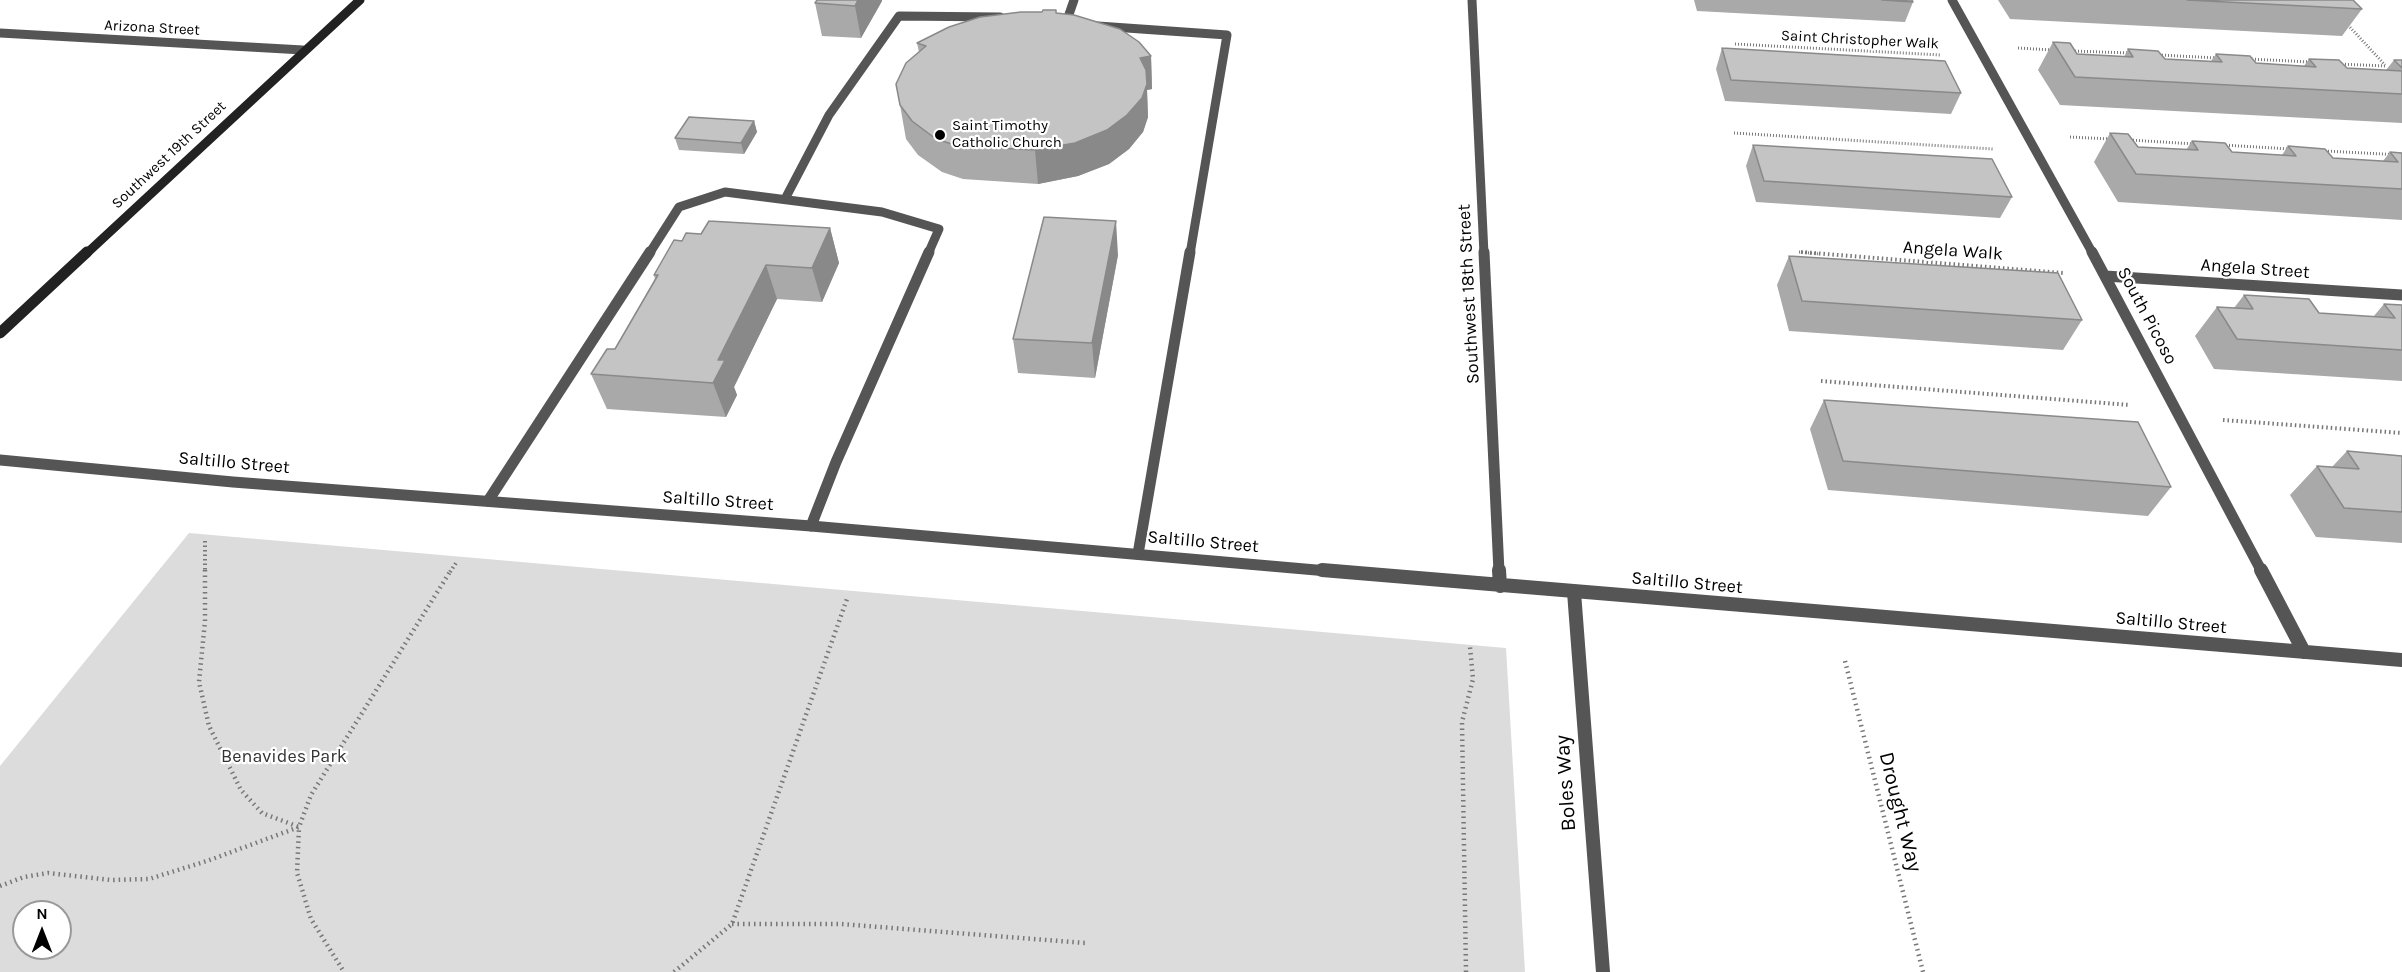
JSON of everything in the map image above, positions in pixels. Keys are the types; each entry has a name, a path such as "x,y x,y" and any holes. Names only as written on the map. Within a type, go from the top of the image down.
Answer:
{"street":[{"name":"Southwest 19th Street","path":"0,333 303,50 360,0"},
{"path":"1074,0 1060,23 1077,24"},
{"name":"Southwest 18th Street","path":"1472,0 1500,586"},
{"name":"South Picoso","path":"1952,0 2105,276 2304,652"},
{"path":"785,199 829,115 899,16 1012,18"},
{"path":"1089,25 1227,35 1138,554"},
{"name":"Arizona Street","path":"0,33 303,50"},
{"path":"488,501 679,207 725,192 882,212 939,229 836,462 811,526"},
{"name":"Angela Street","path":"2105,276 2402,295"},
{"name":"Saltillo Street","path":"0,460 233,482 811,526 1500,586 2402,660"},
{"name":"Boles Way","path":"1574,592 1603,972"}],"path":[{"path":"2328,63 2386,66 2348,25"},
{"name":"Saint Christopher Walk","path":"1735,44 1984,57"},
{"path":"1978,46 2060,50"},
{"path":"2072,51 2130,53"},
{"path":"2153,55 2223,58"},
{"path":"2247,59 2316,63"},
{"path":"1734,134 2037,152"},
{"path":"2027,135 2203,144"},
{"path":"2215,145 2297,149"},
{"path":"2320,151 2402,155"},
{"name":"Angela Walk","path":"1799,252 2105,276"},
{"path":"1821,381 2176,409 2215,420 2402,433"},
{"path":"205,541 205,621 198,682 209,726 241,790 261,813 298,827"},
{"path":"344,972 311,919 297,873 298,827 311,795 456,563"},
{"path":"674,972 732,924 848,596"},
{"path":"1466,972 1462,722 1473,680 1470,647"},
{"name":"Drought Way","path":"1845,661 1923,972"},
{"path":"0,886 24,877 48,873 111,880 150,879 207,861 298,827"},
{"path":"732,924 841,924 1085,943"}],"green space":[{"name":"Benavides Park","path":"189,533 1506,648 1525,972 0,972 0,766"}],"building":[{"path":"817,0 858,0 855,6 815,3"},
{"path":"1882,0 1912,0 1913,2"},
{"path":"2187,0 2353,0 2362,9"},
{"path":"1043,10 1056,10 1056,13 1074,15 1120,29 1139,42 1151,56 1140,58 1146,70 1147,84 1142,98 1127,115 1107,130 1075,143 1035,150 958,146 936,139 912,121 900,105 896,84 906,63 926,46 917,43 949,27 980,17 1042,12"},
{"path":"2053,42 2070,43 2077,54 2133,57 2128,49 2158,51 2165,59 2222,62 2216,54 2250,56 2256,63 2316,67 2309,59 2339,60 2347,68 2402,71 2402,94 2075,77"},
{"path":"1722,48 1945,61 1961,93 1731,80"},
{"path":"2394,60 2402,60 2402,68"},
{"path":"689,117 754,121 741,143 675,138"},
{"path":"2110,133 2128,134 2138,147 2198,150 2192,141 2225,143 2232,152 2296,156 2288,146 2325,149 2333,158 2398,162 2390,152 2402,153 2402,189 2136,174"},
{"path":"1753,145 1992,159 2012,197 1764,181"},
{"path":"1044,217 1116,221 1092,343 1013,339"},
{"path":"709,221 830,228 812,268 766,265 718,360 725,360 713,383 591,374 607,349 615,349 658,275 654,275 674,240 682,241 686,233 701,234"},
{"path":"1789,256 2058,273 2082,320 1802,301"},
{"path":"2244,295 2309,299 2319,313 2395,318 2384,304 2402,305 2402,350 2237,339 2217,307 2253,309"},
{"path":"1824,400 2138,422 2171,487 1843,461"},
{"path":"2347,451 2402,456 2402,512 2344,508 2317,466 2359,469"}],"place":[{"name":"Saint Timothy Catholic Church","path":"940,135"}]}
